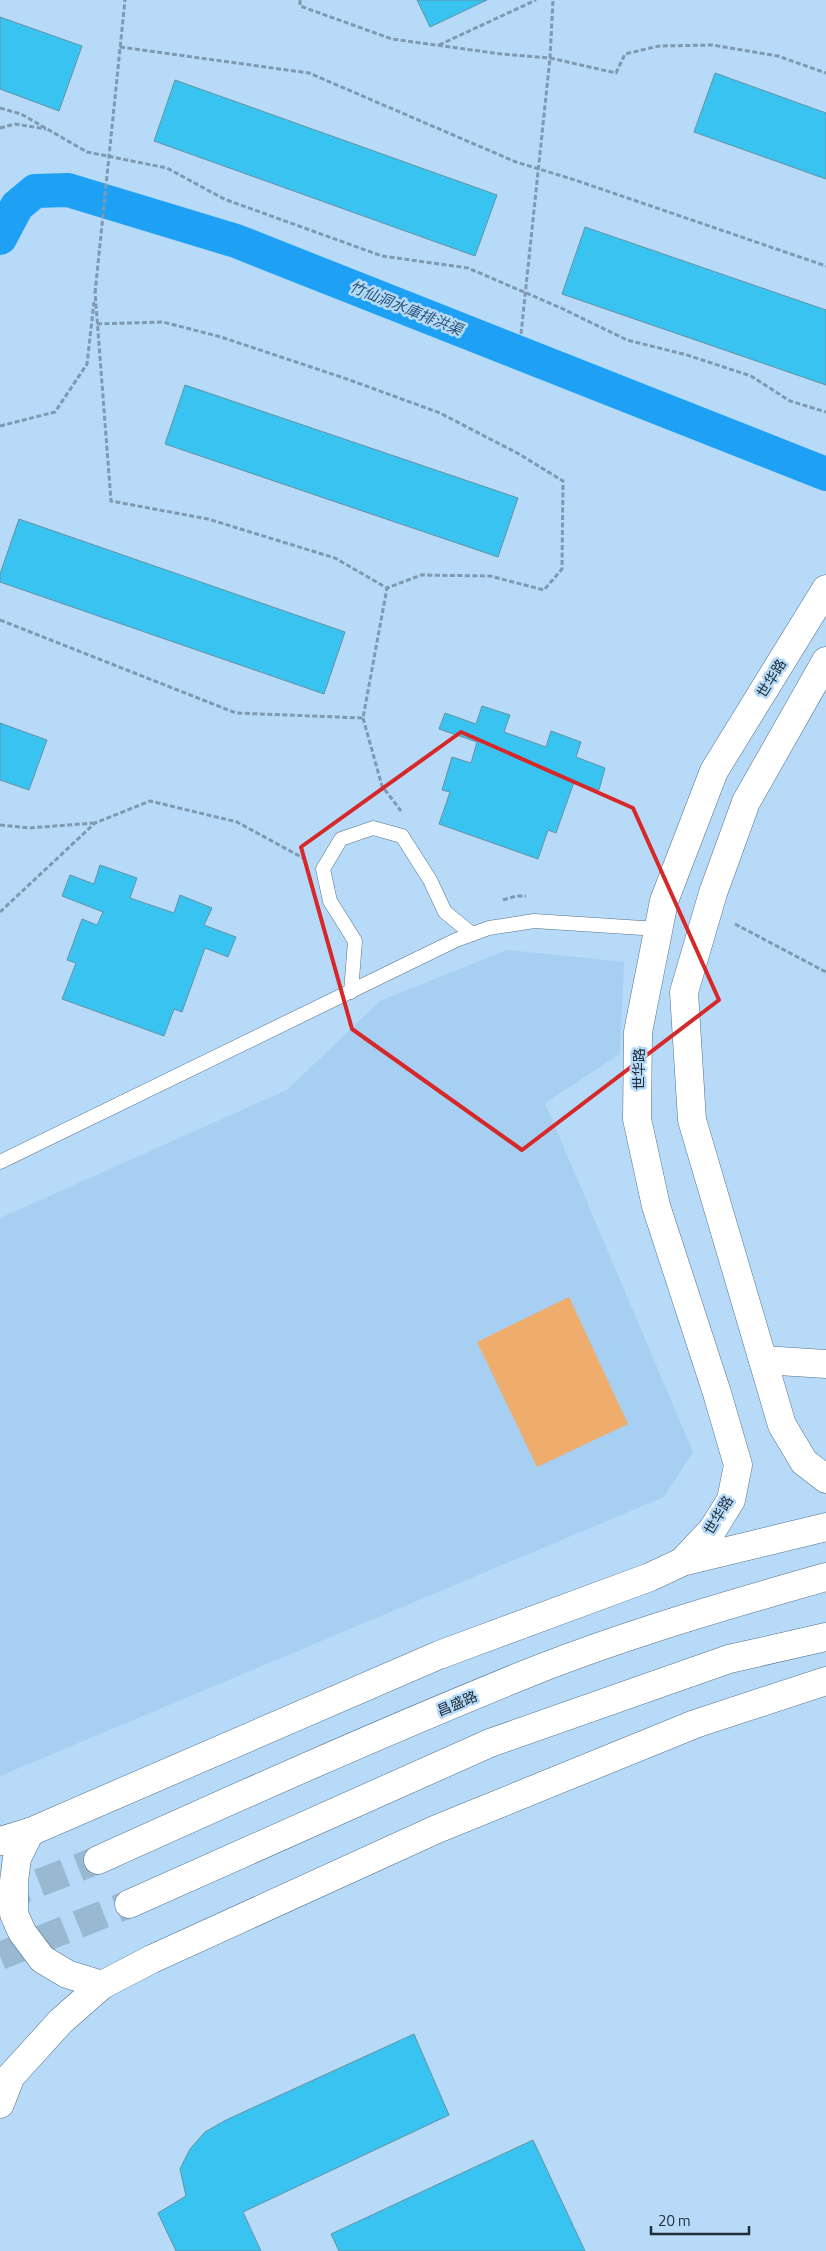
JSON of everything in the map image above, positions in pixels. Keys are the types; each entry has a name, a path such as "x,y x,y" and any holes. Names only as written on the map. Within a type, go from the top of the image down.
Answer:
{"main road":[{"name":"世华路","path":"682,1562 713,1529 731,1500 738,1466 717,1393 656,1206 637,1119 638,1032 664,901 714,771 826,588"},
{"path":"826,661 746,802 708,909 684,992 692,1120 782,1425 804,1462 826,1479"},
{"path":"763,1360 826,1364"},
{"path":"0,1840 30,1832 439,1655 650,1577 682,1562 826,1527"},
{"name":"昌盛路","path":"98,1860 307,1766 533,1672 705,1611 826,1576"},
{"path":"129,1904 490,1743 729,1659 826,1637"},
{"path":"0,2104 11,2076 61,2021 102,1985 152,1959 437,1829 695,1724 826,1681"},
{"path":"30,1832 17,1858 14,1881 14,1914 22,1932 42,1959 67,1974 102,1985"}],"lane":[{"path":"351,992 354,941 330,901 323,869 340,839 372,828 402,836 430,880 444,912 472,934"},
{"path":"0,1162 472,934 490,928 534,921 658,929"}],"path":[{"path":"0,426 55,412 87,364 125,0"},
{"path":"300,0 300,6 392,39 501,54 550,58 616,73 625,54 659,46 712,45 778,56 826,74"},
{"path":"438,45 536,0"},
{"path":"521,334 550,58 553,0"},
{"path":"120,48 309,73 516,162 826,266"},
{"path":"0,108 21,114 87,152 167,168 224,199 382,256 468,268 627,340 687,355 751,376 790,400 826,412"},
{"path":"0,128 15,124 49,130"},
{"path":"95,292 97,324 111,501 208,519 335,558 387,588 421,576 490,576 544,590 562,569 563,481 519,454 440,413 347,379 221,337 163,322 97,324"},
{"path":"387,588 363,718 382,786 405,816"},
{"path":"0,620 236,712 363,718"},
{"path":"0,825 29,828 95,823 150,801 237,822 323,869"},
{"path":"0,912 95,823"},
{"path":"499,901 516,896 534,897"},
{"path":"708,909 826,972"}],"highlighted area":[{"path":"461,732 633,808 719,1000 522,1150 352,1029 301,847"}],"shaded area":[{"path":"507,950 624,962 620,1054 545,1103 693,1452 664,1497 0,1776 0,1218 287,1090 380,1001"},
{"path":"569,1297 628,1424 537,1467 477,1342"}],"building":[{"path":"417,0 487,0 430,27"},
{"path":"0,17 82,46 59,111 0,89"},
{"path":"715,73 826,113 826,179 694,132"},
{"path":"175,80 497,195 475,256 154,141"},
{"path":"585,227 826,310 826,385 562,294"},
{"path":"185,385 518,498 498,557 165,444"},
{"path":"19,519 345,632 324,694 0,582 0,574"},
{"path":"482,706 510,715 504,732 546,747 551,731 581,742 576,757 605,768 599,790 574,782 556,833 548,830 538,859 439,824 450,792 442,790 452,757 471,763 477,742 439,729 445,713 476,724"},
{"path":"0,723 47,740 29,790 0,780"},
{"path":"100,865 137,878 130,898 174,913 180,895 212,908 204,925 236,937 228,957 205,948 182,1012 174,1009 164,1036 62,999 76,963 67,960 82,919 97,925 103,912 62,896 70,875 94,884"},
{"path":"414,2034 449,2115 243,2212 261,2251 176,2251 158,2213 186,2196 180,2169 190,2149 205,2132 226,2120"},
{"path":"533,2140 585,2251 339,2251 331,2234"}],"waterway":[{"name":"竹仙洞水庫排洪渠","path":"0,238 17,206 35,191 68,190 236,241 826,474"}],"tunnel":[{"path":"0,1898 98,1860"},
{"path":"0,1956 129,1904"}]}
